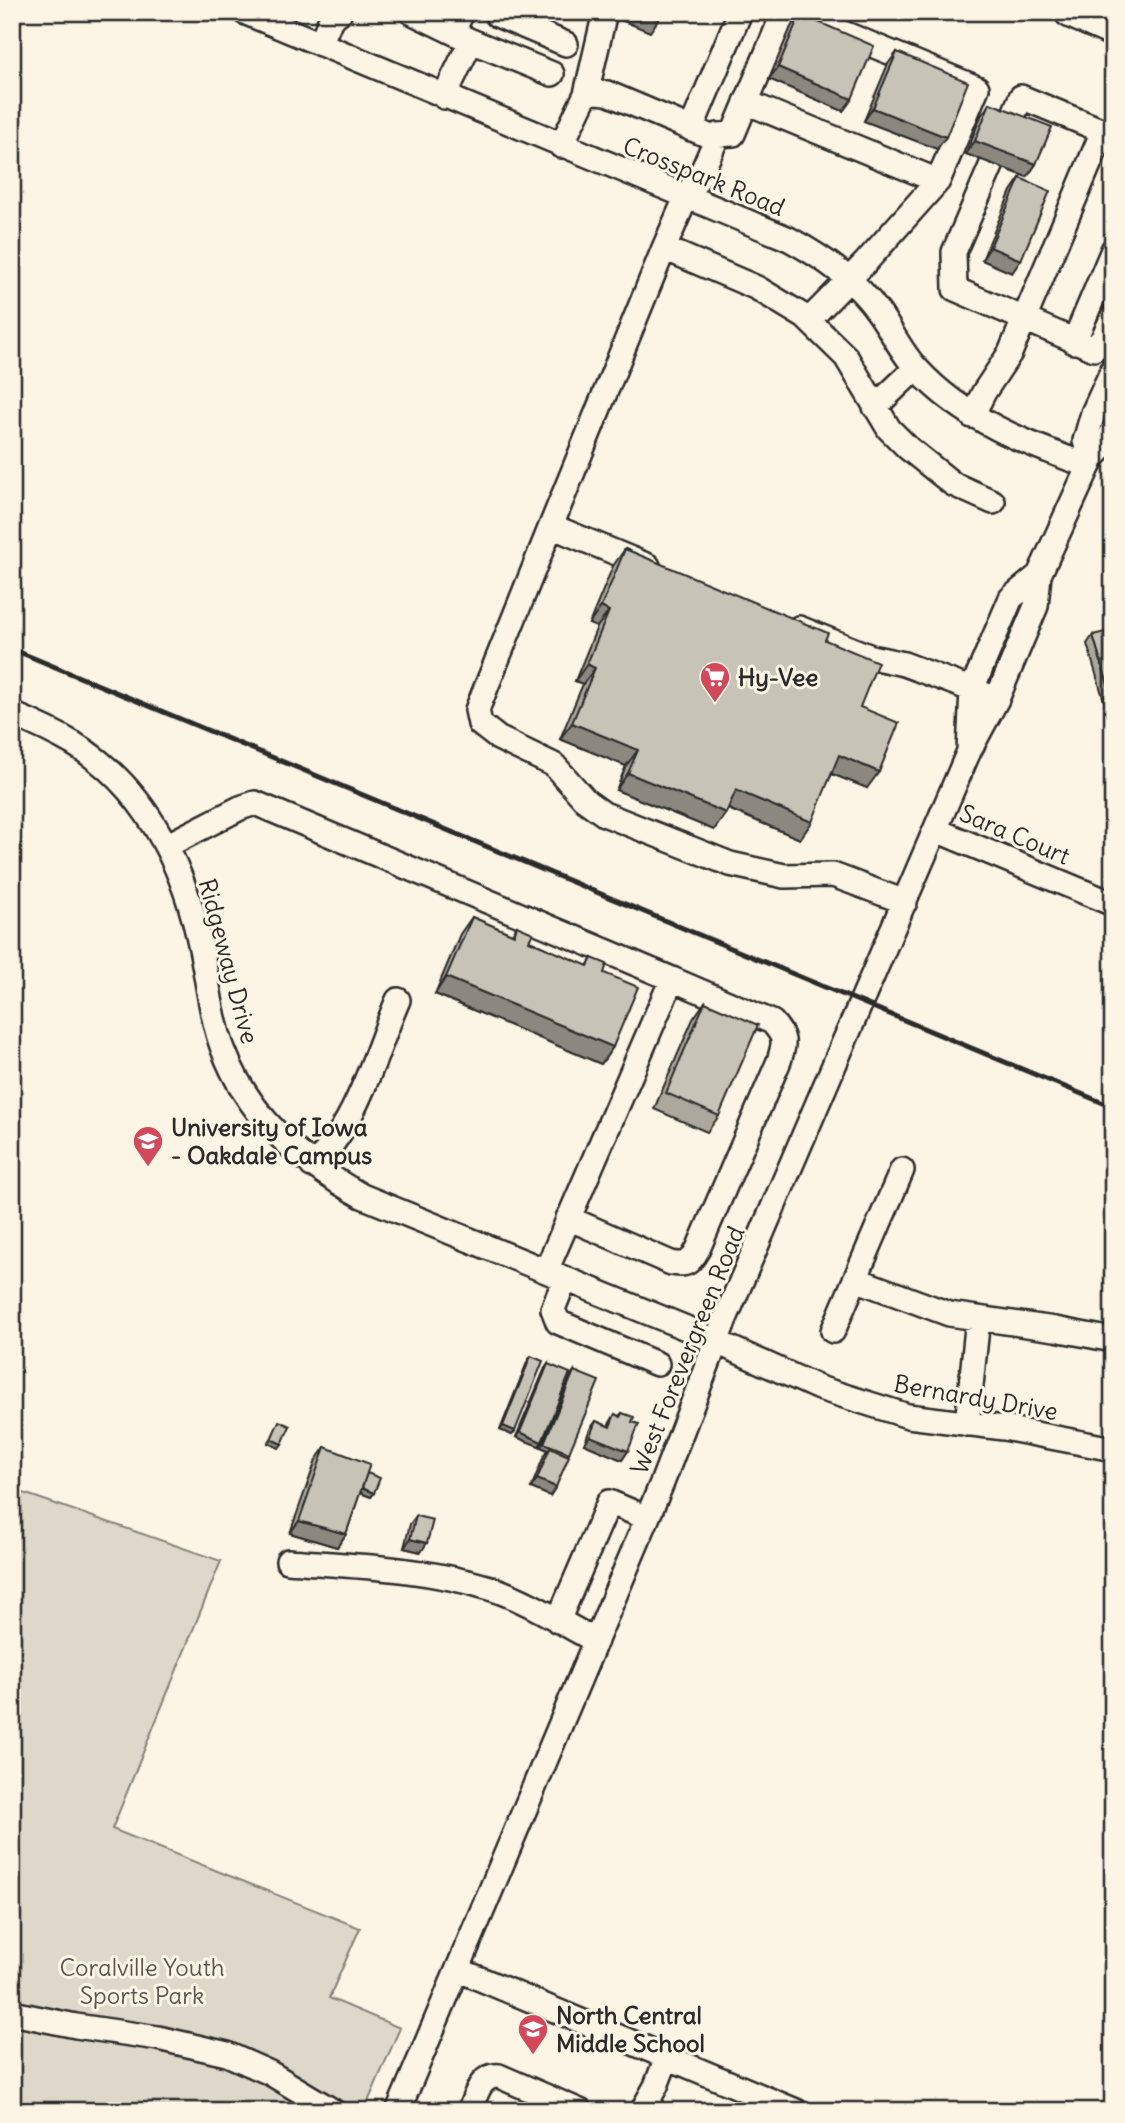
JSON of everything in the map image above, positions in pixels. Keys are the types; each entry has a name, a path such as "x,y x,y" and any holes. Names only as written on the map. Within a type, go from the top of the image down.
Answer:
{"main road":[{"path":"1070,12 1113,30"}],"street":[{"name":"Crosspark Road","path":"244,12 789,239 813,252 850,279 874,307 916,368 972,416 1045,450 1090,463"},
{"path":"320,44 331,19 340,12"},
{"path":"411,12 467,33 552,74"},
{"path":"561,146 586,94 606,12"},
{"path":"691,130 740,12"},
{"path":"784,12 733,134 718,135 701,174 687,195 477,710 480,724 498,738 554,765 586,801 604,814 730,864 784,876 833,875 905,902"},
{"path":"792,12 977,88 938,181 850,279 809,320"},
{"path":"444,97 467,33 497,14 566,44"},
{"path":"586,94 607,93 716,139"},
{"path":"972,416 984,392 1010,353 1108,133 1021,97 1009,126"},
{"path":"746,102 938,181"},
{"path":"992,164 954,252 955,289 1094,349 1103,338 1113,317"},
{"path":"664,248 757,288 809,320 846,357 875,408 898,439 953,484 993,502"},
{"path":"1080,344 1113,250"},
{"path":"875,408 916,368"},
{"name":"West Forevergreen Road","path":"1090,463 1085,441 1093,413 1113,369"},
{"name":"West Forevergreen Road","path":"398,2111 647,1518 716,1341 970,751 997,699 1036,606 1039,575 1090,463 1113,431"},
{"path":"551,526 668,575"},
{"name":"West Forevergreen Road","path":"970,751 972,689 1011,598 1039,575"},
{"path":"776,618 871,657 904,664 997,699"},
{"name":"Ridgeway Drive","path":"12,714 56,733 102,763 142,807 166,846 187,894 222,1048 249,1099 271,1128 312,1165 327,1177 362,1196 716,1341"},
{"path":"166,846 255,803 772,1022 782,1034 784,1043 779,1061 690,1262 683,1265 671,1264 568,1218"},
{"name":"Sara Court","path":"936,830 1113,904"},
{"path":"657,1364 558,1322 553,1309 556,1275 568,1218 672,979"},
{"path":"312,1165 328,1152 344,1128 398,1000"},
{"path":"833,1331 902,1170"},
{"path":"855,1279 949,1314 1113,1340"},
{"path":"967,1424 978,1318"},
{"name":"Bernardy Drive","path":"716,1341 819,1388 908,1416 1004,1428 1113,1450"},
{"path":"558,1620 609,1502 647,1518"},
{"path":"288,1561 397,1569 461,1580 493,1589 596,1641"},
{"path":"459,1970 796,2111"},
{"path":"12,2013 158,2038 227,2054 270,2073 333,2111"},
{"path":"642,2111 656,2087 667,2057"},
{"path":"469,2111 483,2079 491,2075 580,2111"}],"green space":[{"name":"Coralville Youth Sports Park","path":"12,1489 221,1561 112,1829 360,1928 329,1998 400,2028 364,2111 12,2111"}],"building":[{"path":"642,12 662,12 659,19"},
{"path":"800,14 874,46 852,99 778,67"},
{"path":"897,52 968,82 946,137 873,108"},
{"path":"990,103 1052,127 1036,164 975,141"},
{"path":"1020,178 1050,191 1021,260 990,247"},
{"name":"Hy-Vee","path":"625,549 828,633 825,640 878,662 860,707 899,723 879,772 839,755 812,822 736,790 726,813 628,773 638,750 572,723 595,668 587,664 609,611 601,607"},
{"path":"1113,630 1113,694 1111,695 1093,635"},
{"path":"472,917 514,935 517,926 533,933 529,941 588,966 592,958 607,964 604,973 638,987 613,1047 446,977"},
{"path":"705,1002 758,1025 719,1116 666,1093"},
{"path":"531,1356 543,1361 515,1431 503,1426"},
{"path":"548,1364 570,1373 542,1442 520,1432"},
{"path":"574,1371 599,1381 569,1453 544,1443"},
{"path":"622,1413 634,1417 632,1422 639,1424 628,1451 590,1436 596,1421 610,1427 615,1414 620,1417"},
{"path":"279,1421 290,1426 282,1444 271,1439"},
{"path":"325,1447 370,1464 346,1534 299,1521"},
{"path":"550,1448 569,1456 556,1487 537,1479"},
{"path":"367,1473 380,1478 374,1493 362,1488"},
{"path":"416,1516 433,1520 427,1543 410,1539"}],"railway":[{"path":"12,649 1113,1107"}],"place":[{"name":"Hy-Vee","path":"715,704"},
{"name":"University of Iowa - Oakdale Campus","path":"148,1168"},
{"name":"North Central Middle School","path":"533,2056"}]}
